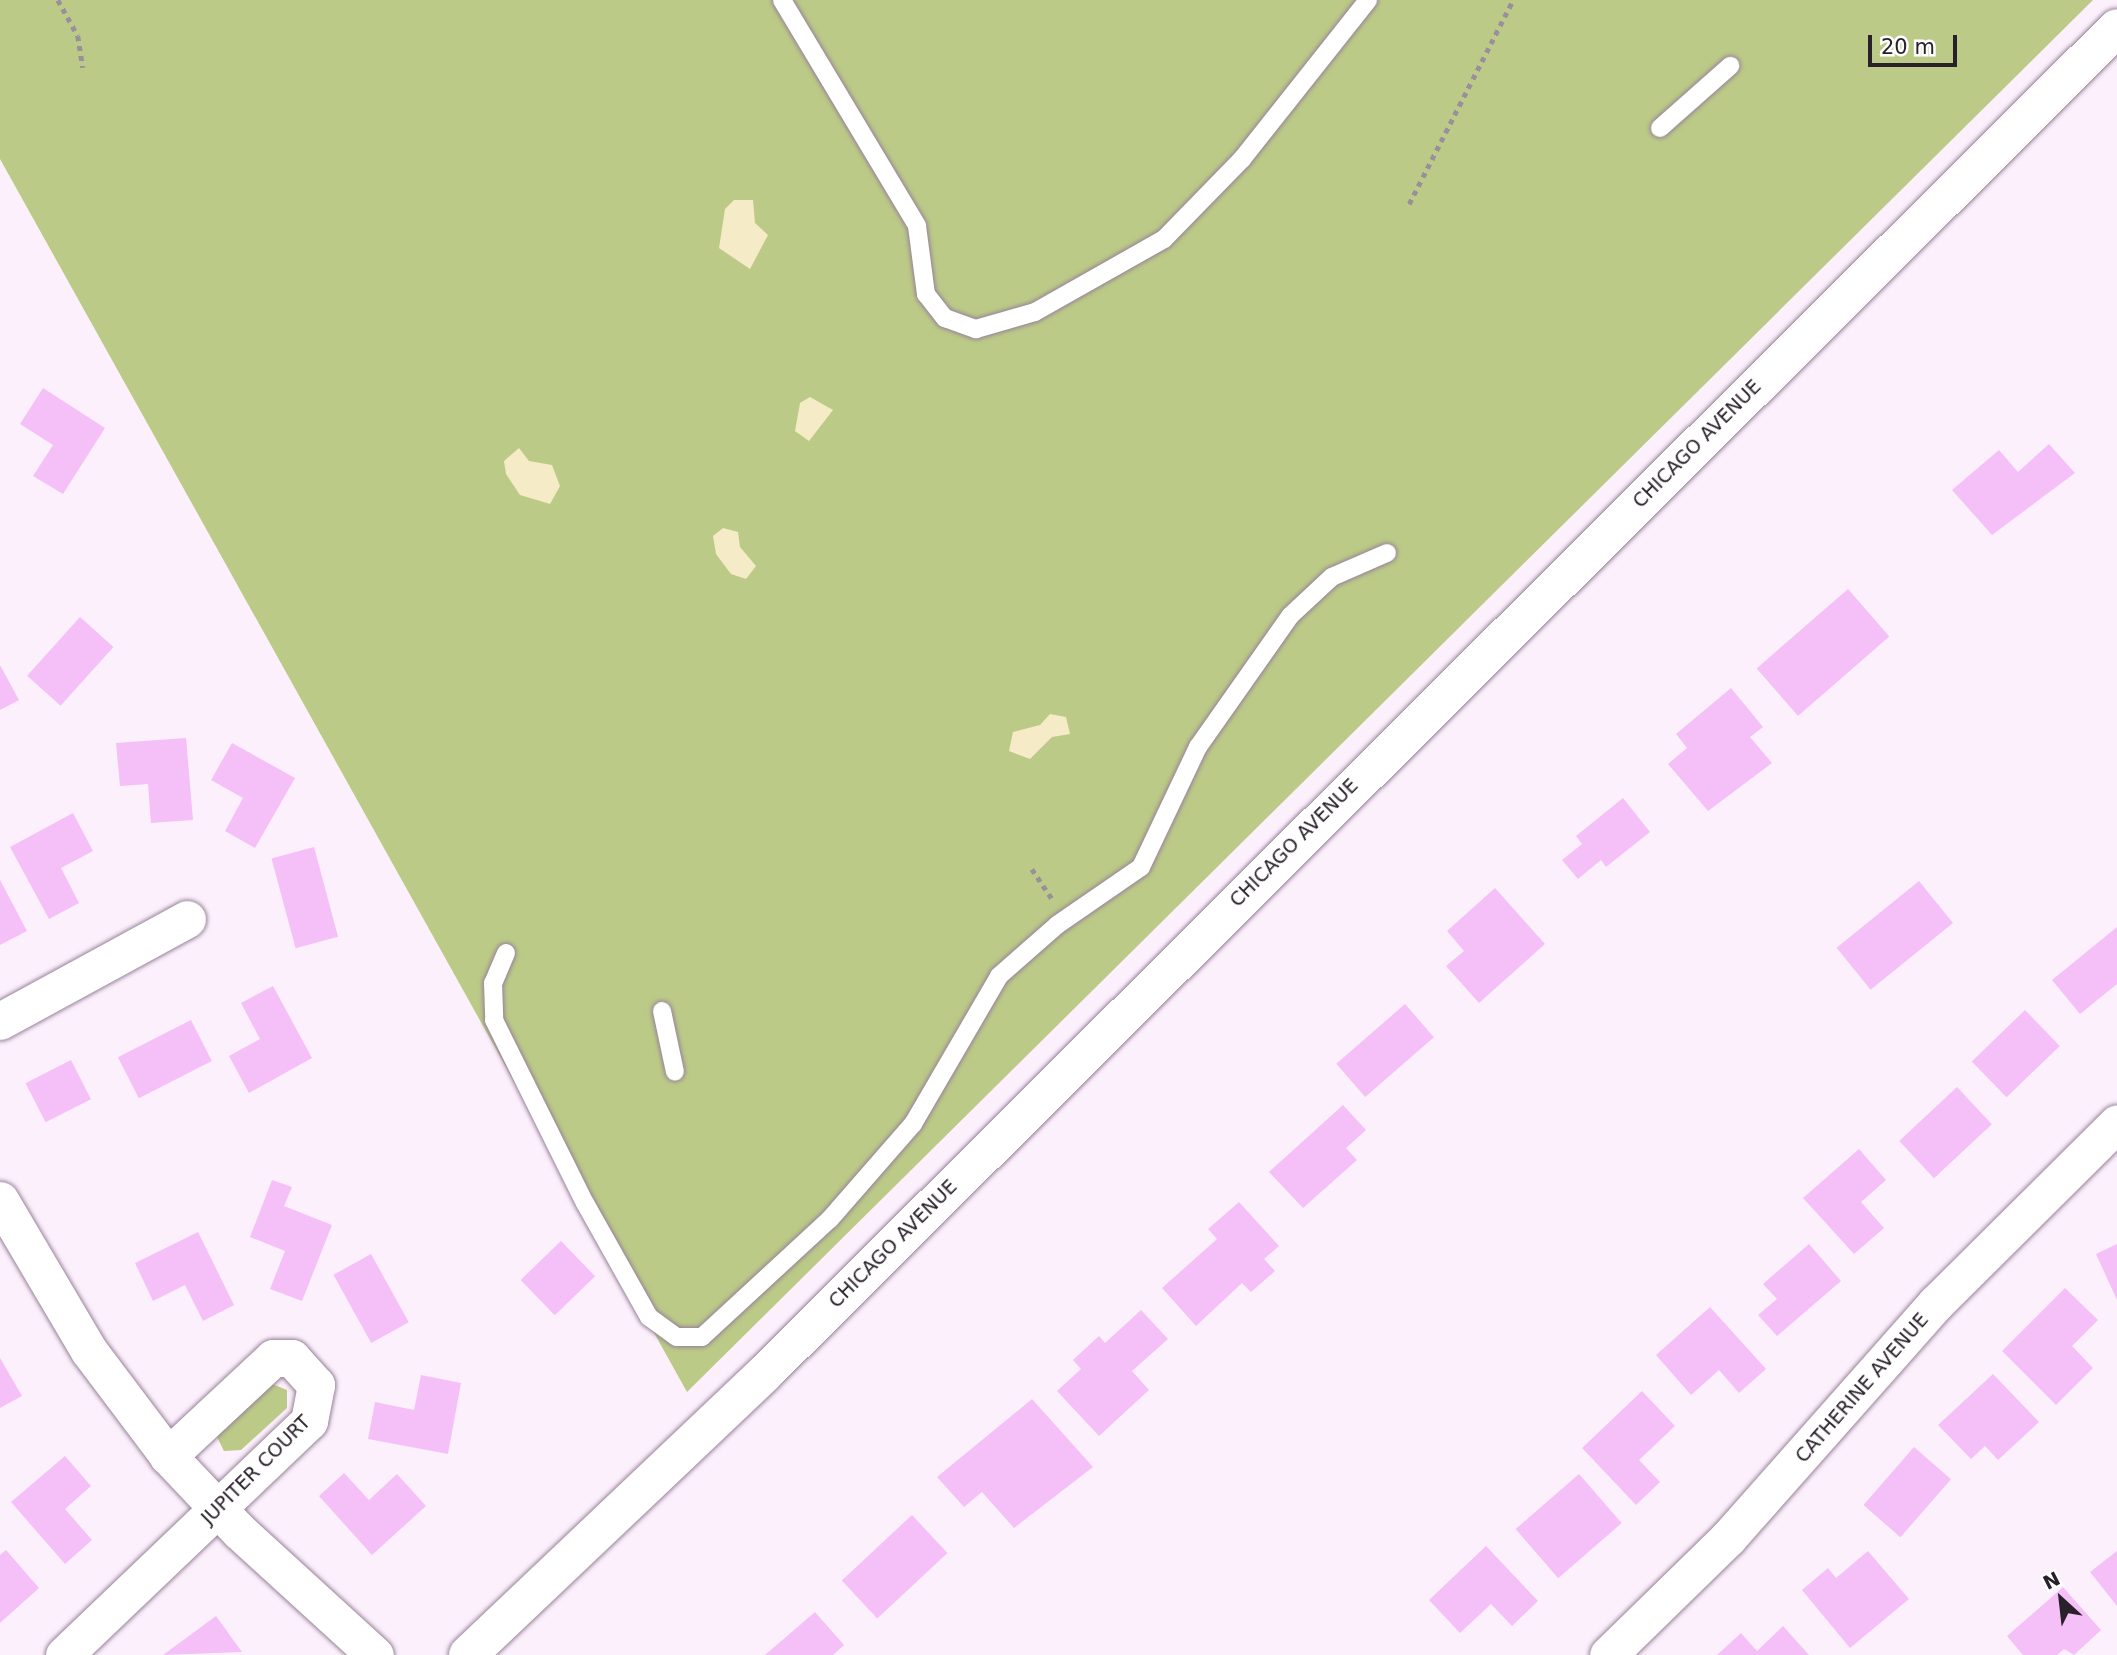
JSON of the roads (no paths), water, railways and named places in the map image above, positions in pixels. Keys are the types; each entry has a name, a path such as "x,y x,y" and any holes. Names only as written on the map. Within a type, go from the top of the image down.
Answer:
{"main road":[{"name":"CHICAGO AVENUE","path":"468,1655 764,1374 2117,28"}],"street":[{"path":"0,1021 187,919"},
{"name":"CATHERINE AVENUE","path":"1608,1655 1728,1538 1936,1303 2117,1123"},
{"path":"0,1200 89,1351 168,1455 217,1510 375,1655"},
{"name":"JUPITER COURT","path":"64,1655 309,1421 316,1385 307,1370 292,1359 273,1358 168,1455"}],"lane":[{"path":"782,0 917,226 926,294 945,318 976,329 1035,313 1164,239 1242,159 1368,0"},
{"path":"1660,128 1730,66"},
{"path":"506,953 491,1001 502,1041 649,1317 689,1340 713,1331 830,1219 913,1124 989,989 1057,925 1141,867 1198,747 1290,616 1332,577 1388,553"},
{"path":"662,1011 675,1072"}]}
